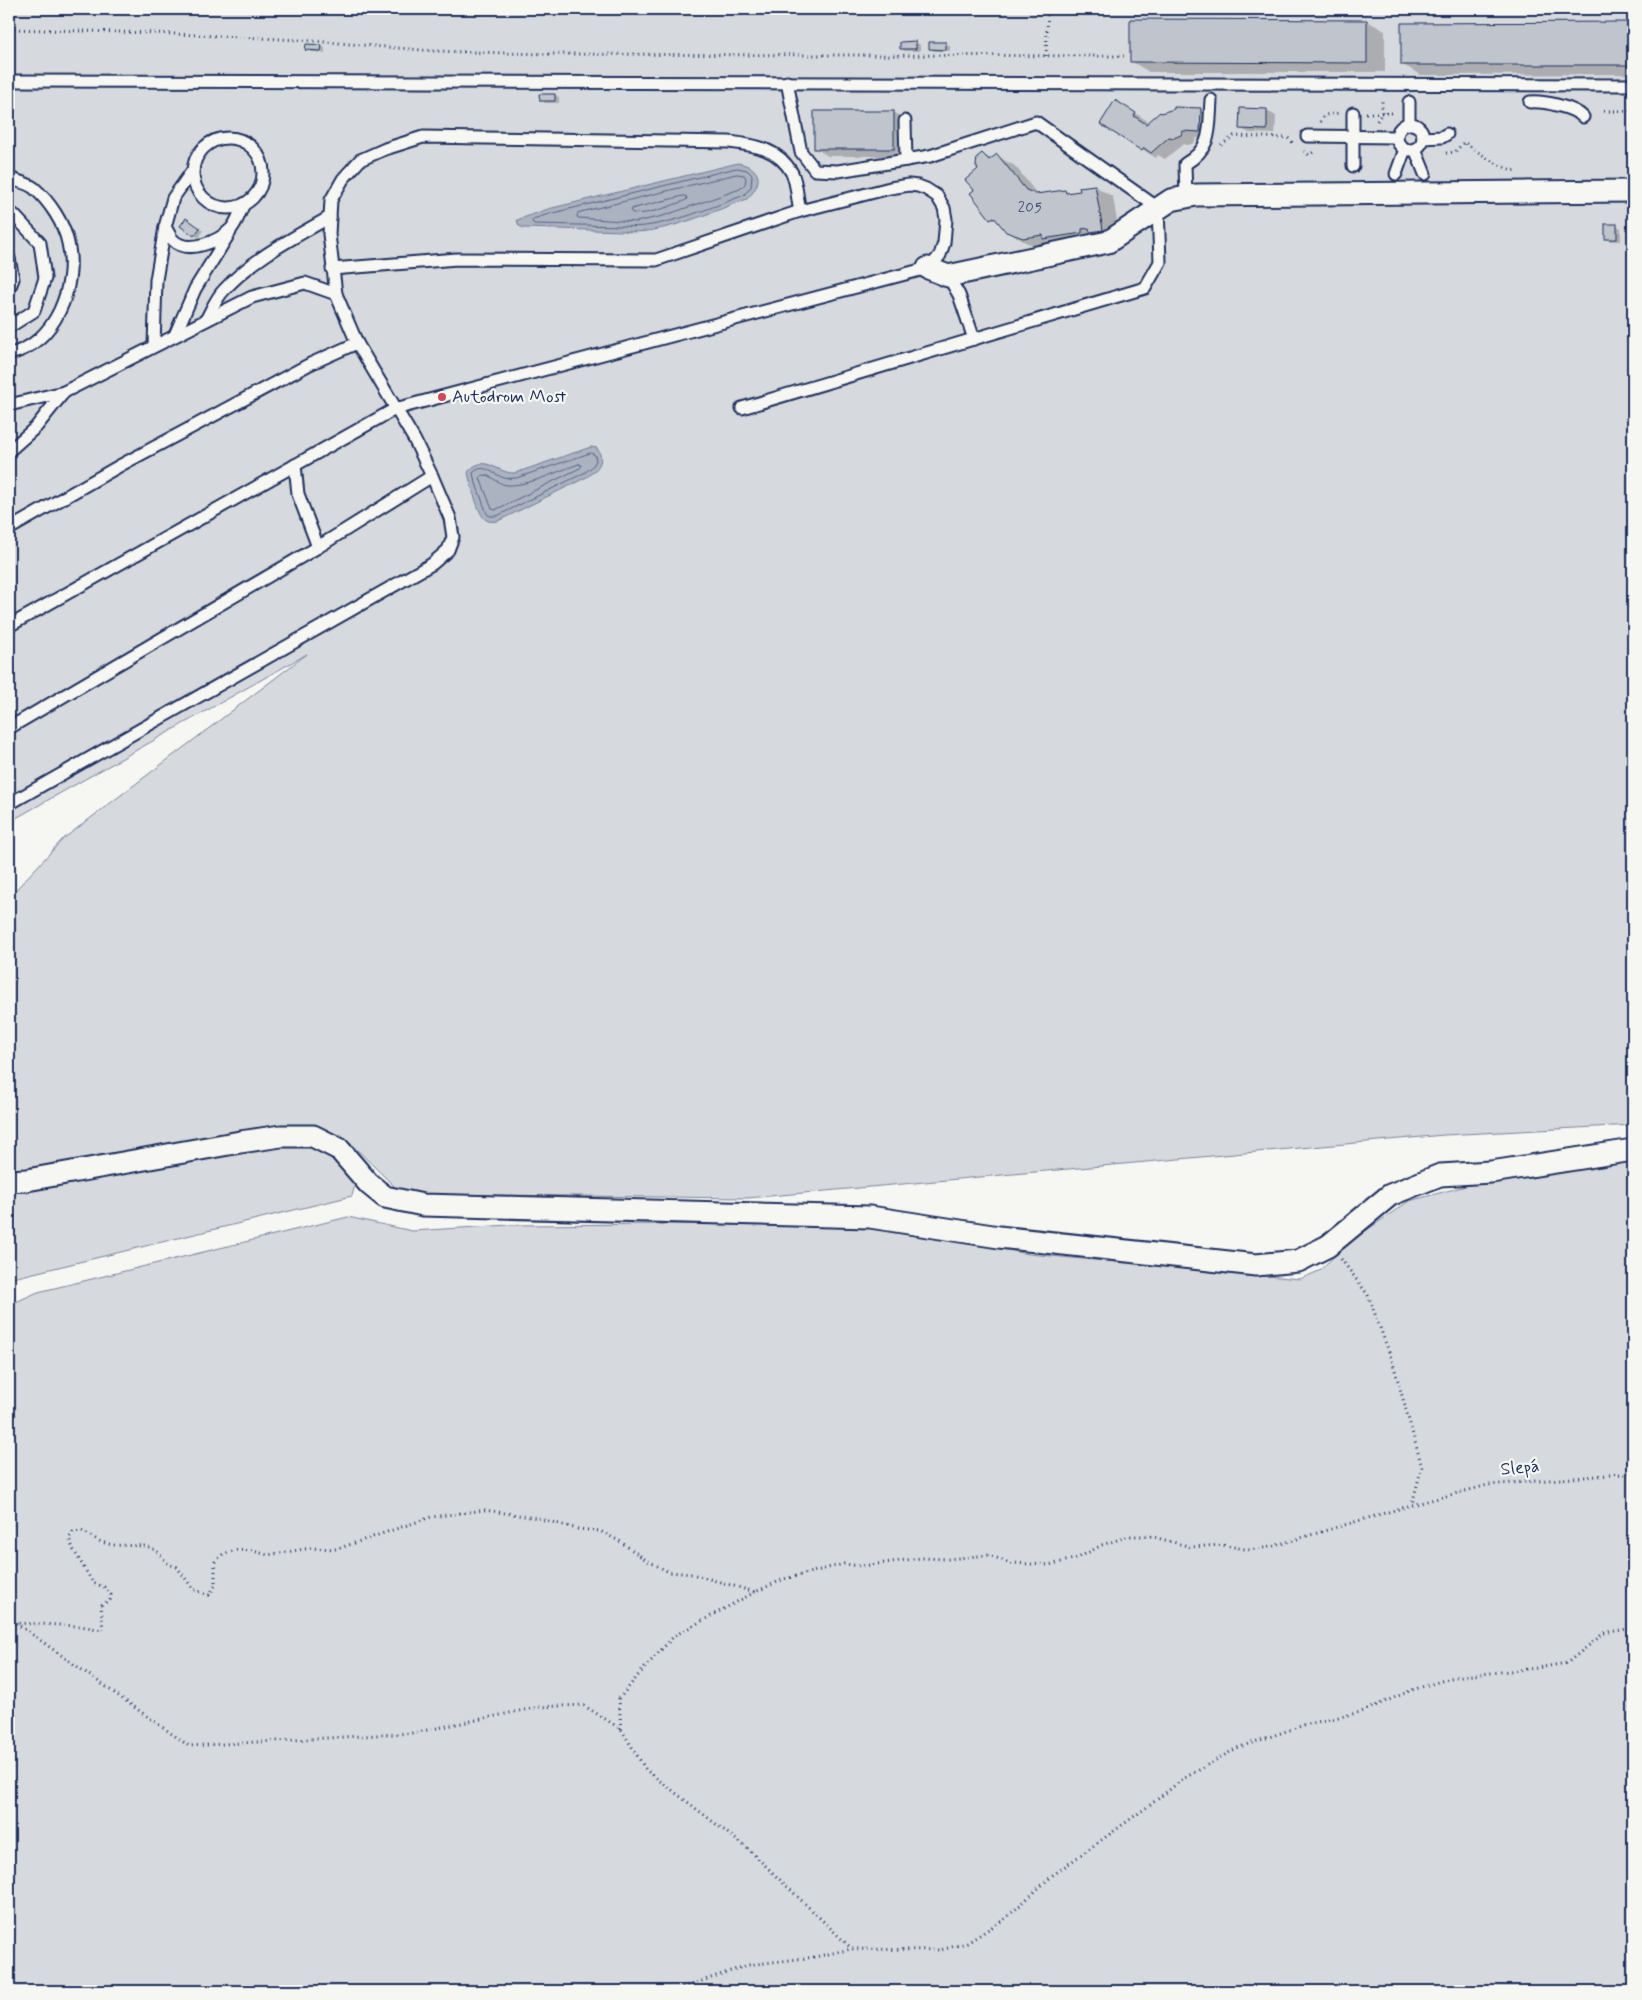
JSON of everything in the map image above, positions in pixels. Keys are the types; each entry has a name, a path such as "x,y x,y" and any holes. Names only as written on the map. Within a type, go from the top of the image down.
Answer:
{"street":[{"path":"928,268 948,276 1108,242 1171,200 1186,197 1633,191"},
{"path":"9,1181 281,1136 313,1136 339,1149 369,1184 385,1197 423,1205 870,1217 999,1237 1256,1265 1298,1261 1328,1246 1390,1195 1440,1175 1491,1172 1633,1150"}],"lane":[{"path":"9,81 1633,84"},
{"path":"742,408 1145,288 1160,262 1158,208 1036,122 930,156 838,171 815,170 801,152 787,82"},
{"path":"1186,197 1185,164 1196,157 1205,147 1208,137 1210,100"},
{"path":"1530,102 1539,101 1575,110 1583,117"},
{"path":"1409,102 1409,123"},
{"path":"1353,113 1353,166"},
{"path":"905,121 906,160"},
{"path":"1396,174 1410,149 1421,144 1423,138 1420,128 1409,123 1400,127 1396,138 1398,144 1410,149 1425,174"},
{"path":"1423,138 1442,137 1447,134"},
{"path":"1307,136 1396,138"},
{"path":"9,804 432,564 448,550 453,537 450,518 432,476 414,439 357,343 336,294 329,234 331,200 343,179 360,160 385,149 423,137 728,142 757,145 779,156 792,174 800,211"},
{"path":"154,346 156,280 165,227 173,198 193,170 196,159 203,148 212,141 224,138 236,138 248,143 262,163 263,175 260,187 254,197 244,204 222,207 212,204 197,190 193,170"},
{"path":"779,156 801,152"},
{"path":"9,178 33,187 56,214 68,242 70,283 61,308 45,334 18,352 9,354"},
{"path":"9,626 395,409 928,268 940,255 944,243 946,219 944,208 937,196 926,189 918,186 890,188 800,211 656,260 457,260 332,269"},
{"path":"175,335 195,289 232,228 244,204"},
{"path":"9,214 14,215 40,244 46,278 34,311 9,327"},
{"path":"206,320 222,291 244,271 291,239 330,217"},
{"path":"165,227 173,240 186,247 200,245 232,228"},
{"path":"9,258 13,279 9,289"},
{"path":"948,276 960,295 974,339"},
{"path":"9,405 64,392 252,297 304,283 336,294"},
{"path":"9,529 310,364 357,343"},
{"path":"9,451 36,427 64,392"},
{"path":"295,465 298,494 318,548"},
{"path":"9,728 318,548 432,476"}],"path":[{"path":"1046,56 1048,9"},
{"path":"9,29 282,39 462,52 1124,56"},
{"path":"1376,124 1382,113 1382,84"},
{"path":"1604,111 1633,110"},
{"path":"1438,153 1455,152 1464,142 1490,160 1518,172"},
{"path":"1328,1246 1345,1263 1368,1295 1393,1363 1422,1467 1412,1505"},
{"name":"Slepá","path":"621,1729 619,1699 674,1636 755,1592 784,1579 844,1564 862,1566 921,1558 948,1559 989,1555 1010,1563 1049,1565 1078,1558 1102,1545 1129,1536 1150,1536 1192,1547 1222,1545 1250,1550 1270,1547 1412,1505 1488,1485 1633,1473"},
{"path":"9,1625 16,1623 81,1626 103,1630 101,1605 110,1600 111,1595 104,1587 93,1583 83,1568 69,1538 73,1532 82,1531 101,1542 113,1545 147,1546 152,1548 168,1564 177,1567 193,1589 208,1595 215,1586 215,1562 223,1554 236,1550 268,1555 311,1548 338,1549 430,1517 485,1510 537,1518 578,1530 600,1531 669,1572 692,1574 755,1592"},
{"path":"9,1616 16,1623 189,1746 413,1734 539,1707 583,1706 621,1729 646,1770 747,1848 851,1948"},
{"path":"673,1991 748,1965 815,1956 851,1948 940,1950 967,1943 1006,1918 1053,1875 1183,1779 1237,1748 1304,1725 1361,1712 1412,1690 1454,1677 1567,1663 1604,1633 1633,1628"}],"shaded area":[{"path":"9,9 1633,9 1633,1125 1444,1135 748,1198 402,1194 342,1135 278,1127 9,1171 9,897 63,839 307,654 9,822"},
{"path":"287,1142 333,1152 356,1181 352,1196 9,1279 9,1188"},
{"path":"1633,1157 1633,1991 9,1991 9,1305 38,1292 348,1217 412,1231 509,1225 864,1223 1029,1254 1300,1279 1319,1271 1348,1243 1409,1201 1481,1182"}],"water":[{"path":"738,163 752,168 758,177 756,187 747,199 669,227 637,232 524,228 519,226 517,220 548,209"},
{"path":"591,447 597,448 601,461 598,467 587,477 498,521 486,520 481,514 468,472 474,466 480,464 491,465 515,473"}],"building":[{"path":"1130,19 1367,20 1367,63 1130,62"},
{"path":"1633,22 1633,65 1401,65 1401,23"},
{"path":"916,41 916,49 900,49 900,42"},
{"path":"929,42 946,42 946,50 929,49"},
{"path":"306,44 322,45 321,51 305,50"},
{"path":"539,94 555,94 555,101 540,101"},
{"path":"1115,100 1136,113 1134,116 1146,124 1160,112 1174,109 1174,107 1201,108 1200,132 1183,131 1181,135 1174,138 1169,137 1151,153 1144,148 1142,151 1100,124"},
{"path":"1240,108 1267,109 1267,130 1239,129"},
{"path":"814,111 894,111 894,149 814,149"},
{"path":"982,153 989,160 997,154 1026,190 1036,194 1065,190 1066,193 1080,191 1079,187 1095,185 1103,230 1090,232 1089,228 1082,229 1082,233 1043,239 1043,235 1023,238 1006,232 994,217 990,219 970,193 974,190 965,180 978,169 976,166 977,157"},
{"path":"186,218 200,228 194,236 180,226"},
{"path":"1605,224 1617,224 1617,239 1605,239"}],"place":[{"name":"Autodrom Most","path":"442,397"}]}
